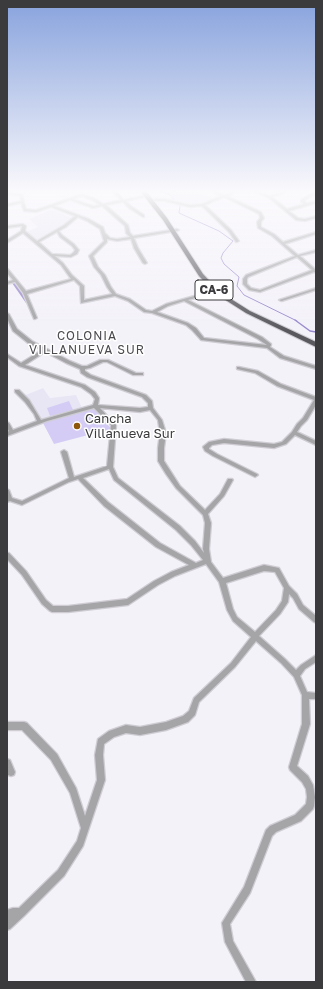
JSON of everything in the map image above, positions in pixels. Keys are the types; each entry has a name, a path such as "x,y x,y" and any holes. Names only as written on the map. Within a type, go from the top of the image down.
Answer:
{"highway":[{"name":"CA-6","path":"179,237 201,275 218,293 248,312 316,345"},
{"name":"CA-6","path":"180,237 226,296 316,341"}],"street":[{"path":"31,237 62,264 74,279 82,286 82,302 115,295"},
{"path":"37,242 45,237"},
{"path":"52,255 71,256 75,254 76,250 73,245 63,237"},
{"path":"105,237 105,243 91,256 96,267 103,275 115,295 128,300 145,311 153,312 187,324 194,328 203,339 268,347 282,357 316,368"},
{"path":"107,237 113,240 131,237"},
{"path":"132,237 136,248 145,263"},
{"path":"235,237 237,241"},
{"path":"276,237 315,271"},
{"path":"283,243 302,237"},
{"path":"315,271 260,291 250,290 245,284 245,279 247,276 297,256 316,251"},
{"path":"7,270 26,293 35,318"},
{"path":"26,293 74,279"},
{"path":"7,283 16,281"},
{"path":"281,300 316,288"},
{"path":"153,312 195,296"},
{"path":"184,300 260,338 269,345 268,347"},
{"path":"7,314 15,330 30,342 82,368 92,367 106,361 135,374 140,374"},
{"path":"21,365 45,350"},
{"path":"7,355 21,365 83,386 93,393 97,399 95,406"},
{"path":"82,368 83,372 89,376 144,396 150,402 151,408 160,420 163,433 161,461 178,486 205,514 208,522 206,549 208,561"},
{"path":"239,368 256,372 271,381 316,400 305,419 284,443 274,446 224,441 211,443 206,447 215,455 255,475"},
{"path":"17,391 33,410 40,422"},
{"path":"95,406 114,425 110,467 116,479 178,528 208,561 222,581 230,610 235,619 283,661 296,675 305,695 306,724 293,767 305,779 310,788 310,806 298,818 273,829 269,833 247,890 226,923 229,942 251,982"},
{"path":"7,424 10,433 45,420 95,406 140,410 151,408"},
{"path":"294,433 316,443"},
{"path":"64,452 75,478 158,545 196,566"},
{"path":"7,491 8,499 22,503 75,478 110,467"},
{"path":"205,514 222,495 230,480"},
{"path":"7,555 24,573 44,602 52,609 68,609 128,602 156,583 173,574 208,561"},
{"path":"222,581 264,568 277,570 287,588 295,596 301,606 316,620"},
{"path":"7,926 61,873 80,843 101,780 99,755 101,742 112,734 126,729 140,731 166,726 185,719 192,713 196,700 233,665 254,637 282,607 287,595 287,588"},
{"path":"296,675 303,667 316,658"},
{"path":"305,695 316,696"},
{"path":"7,726 24,726 54,757 72,792 85,829"},
{"path":"7,763 11,772"},
{"path":"7,915 13,912 20,913"}],"shaded area":[{"path":"33,237 44,237 38,241"},
{"path":"43,388 50,398 76,395 82,408 42,420 23,396"},
{"path":"69,401 73,410 50,416 47,408"},
{"name":"Cancha Villanueva Sur","path":"95,408 111,429 54,444 43,423"}],"waterway":[{"path":"228,237 233,241 223,253 221,258 224,264 239,277 237,286 244,295 295,320"},
{"path":"14,283 27,302"},
{"path":"295,320 310,331 316,332"}],"place":[{"name":"Cancha Villanueva Sur","path":"77,426"}],"district":[{"name":"COLONIA VILLANUEVA SUR","path":"87,343"}]}
